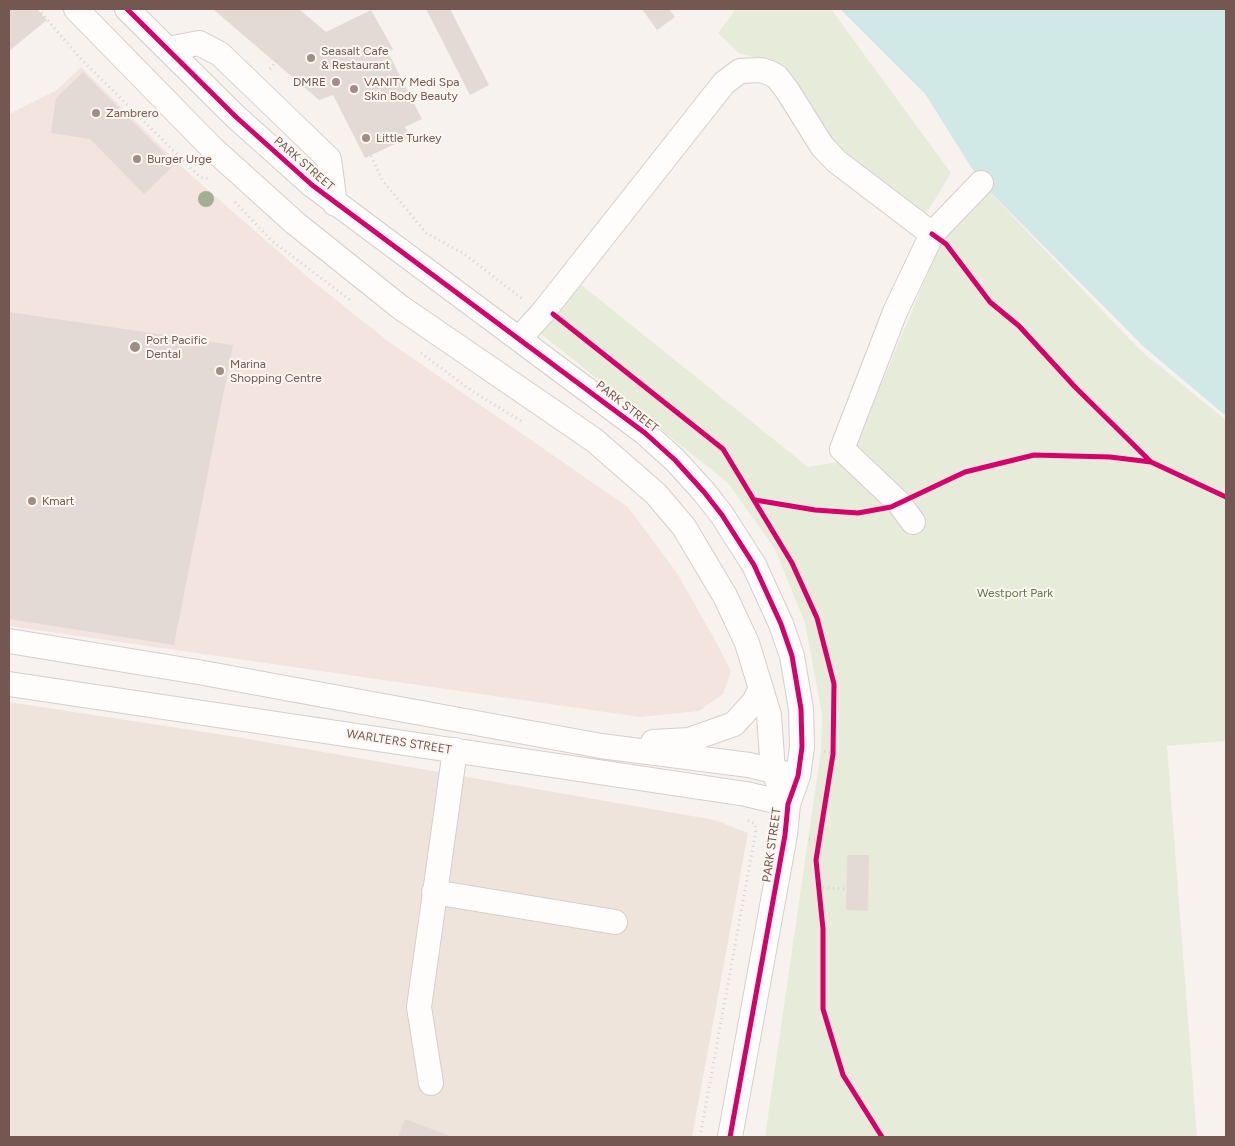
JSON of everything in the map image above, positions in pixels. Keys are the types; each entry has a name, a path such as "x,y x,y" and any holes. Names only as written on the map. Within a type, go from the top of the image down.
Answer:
{"street":[{"name":"PARK STREET","path":"76,9 213,149 295,223 408,312 594,440 656,494 684,527 725,596 747,643 769,715 773,771 788,804"},
{"name":"PARK STREET","path":"128,9 236,117 335,204 645,433 675,460 722,515 754,564 781,624 797,682 802,734 798,776 788,804 785,834 730,1137"},
{"path":"168,49 199,43 220,54 329,159 335,204"},
{"path":"519,339 544,311 724,83 740,71 761,70 777,77 822,146 836,162 932,234"},
{"path":"913,522 899,503 842,449 895,312 932,234 981,183"},
{"path":"9,641 198,672 601,746 742,764 798,776"},
{"name":"WARLTERS STREET","path":"9,684 746,794 788,804"},
{"path":"601,746 689,740 734,724 754,702 761,688"},
{"path":"431,1083 419,1007 455,750"},
{"path":"434,892 615,922"}],"path":[{"path":"38,9 81,59 200,177 214,180"},
{"path":"276,62 280,57"},
{"path":"371,156 383,181 426,233 463,253 528,303"},
{"path":"234,200 237,207 270,240 355,304"},
{"path":"418,350 472,391 530,426"},
{"path":"832,763 833,749"},
{"path":"700,1137 756,830 755,824 744,819"},
{"path":"819,847 822,831"},
{"path":"810,839 821,840"},
{"path":"818,878 819,896"},
{"path":"818,888 846,889"}],"shaded area":[{"name":"Marina Shopping Centre","path":"81,67 184,169 310,279 389,342 628,507 677,573 731,671 723,694 699,711 640,717 9,626 9,114 57,90"},
{"path":"9,702 237,737 715,820 748,833 692,1137 9,1137"}],"green space":[{"path":"736,9 831,9 951,173 925,216 844,157 761,59 739,53 718,33"},
{"name":"Westport Park","path":"980,182 1140,350 1226,420 1226,741 1167,746 1197,1137 765,1137 821,750 822,714 805,623 775,549 728,483 541,334 557,308 579,283 808,467 850,460 941,241"}],"water":[{"path":"840,9 1226,9 1226,416 1143,346 981,183 926,95"}],"building":[{"path":"9,9 37,9 47,20 9,51"},
{"path":"213,9 299,9 326,32 371,10 393,49 388,52 422,119 405,127 410,137 365,158 333,95 319,100"},
{"path":"426,9 450,9 489,85 470,95"},
{"path":"642,9 669,9 675,17 657,30"},
{"path":"83,72 175,164 144,194 90,139 51,133 56,98"},
{"path":"9,312 233,345 174,645 9,619"},
{"path":"847,855 869,855 868,911 846,910"},
{"path":"405,1119 453,1137 398,1137"}],"cycle path":[{"path":"127,9 236,117 312,185 645,433 675,460 704,492 722,515 754,565 781,624 792,656 801,709 802,747 798,776 788,804 785,835 730,1137"},
{"path":"932,234 946,244 990,302 1019,326 1075,387 1151,462"},
{"path":"553,314 723,449 792,563 817,618 834,684 833,754 816,860 823,929 823,1009 843,1075 882,1137"},
{"path":"755,500 815,510 858,513 891,507 965,472 1034,455 1110,457 1151,462 1226,497"}],"place":[{"name":"Seasalt Cafe & Restaurant","path":"311,58"},
{"name":"DMRE","path":"336,82"},
{"name":"VANITY Medi Spa Skin Body Beauty","path":"354,89"},
{"name":"Zambrero","path":"96,113"},
{"name":"Little Turkey","path":"366,138"},
{"name":"Burger Urge","path":"137,159"},
{"name":"Port Pacific Dental","path":"135,347"},
{"name":"Marina Shopping Centre","path":"220,371"},
{"name":"Kmart","path":"32,501"}]}
